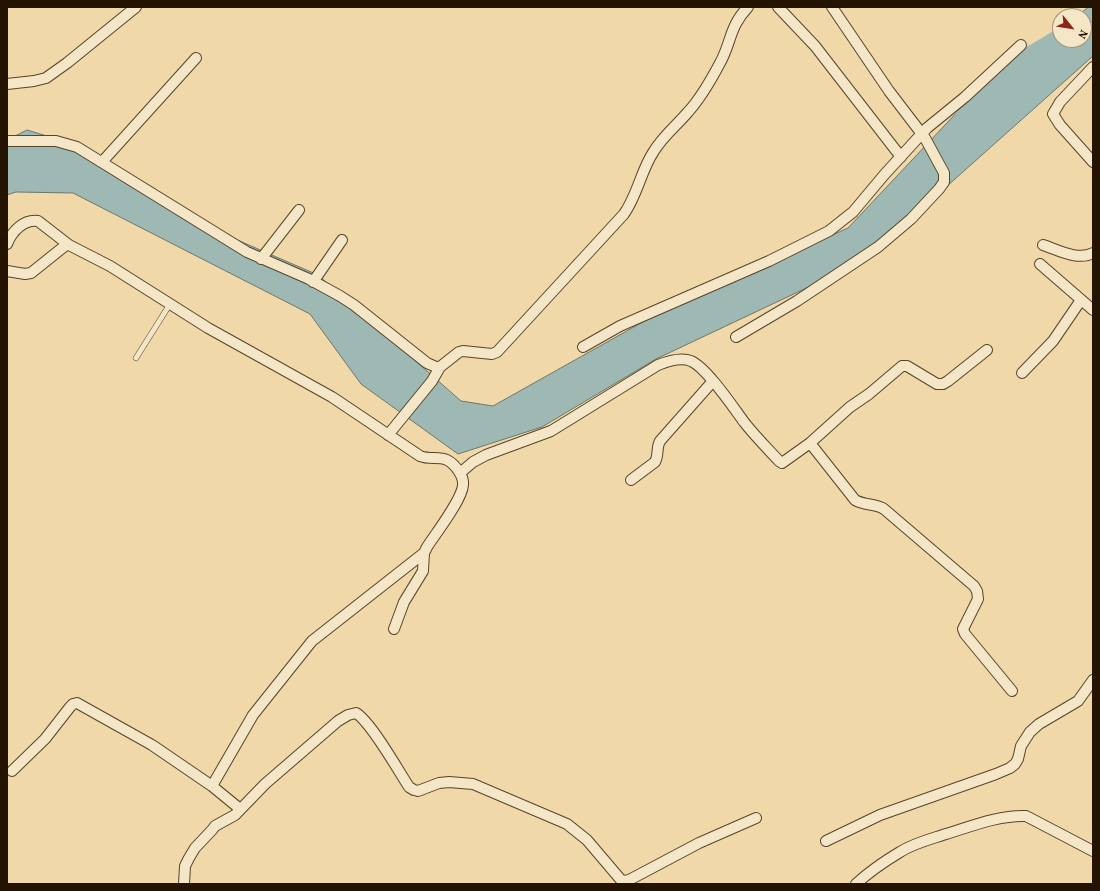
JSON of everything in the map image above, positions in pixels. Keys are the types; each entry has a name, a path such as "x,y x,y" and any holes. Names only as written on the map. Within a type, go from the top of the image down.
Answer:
{"street":[{"path":"7,84 34,82 46,78 67,63 136,7"},
{"path":"388,435 432,381 440,367 459,352 463,351 492,354 497,352 624,214 634,198 654,151 667,134 690,111 701,95 720,63 734,25 748,7"},
{"path":"778,7 815,46 901,157"},
{"path":"736,337 797,301 878,247 911,219 944,182 944,173 923,136 889,91 832,7"},
{"path":"583,346 620,326 769,261 829,231 853,212 901,157 923,136 927,128 965,97 1021,45"},
{"path":"102,162 196,58"},
{"path":"1093,67 1060,102 1053,114 1060,125 1093,162"},
{"path":"7,141 56,141 77,147 247,252 313,282 354,304 426,362 436,367 440,367"},
{"path":"261,259 299,210"},
{"path":"7,244 12,234 23,224 33,220 38,221 69,245 110,266 208,328 332,397 420,456 426,459 442,458 449,461 460,473 463,481 460,496 424,553 312,641 253,715 212,786"},
{"path":"313,282 342,240"},
{"path":"7,271 25,274 31,273 66,245 69,245"},
{"path":"1043,245 1082,257 1093,253"},
{"path":"1040,264 1093,310"},
{"path":"1022,373 1053,341 1082,300"},
{"path":"460,473 486,455 551,431 658,365 668,361 678,360 693,362 713,381 745,423 779,462 782,463 810,443 850,407 869,394 902,366 907,366 937,384 942,384 948,381 987,350"},
{"path":"631,480 655,462 658,458 658,445 660,441 713,381"},
{"path":"810,443 855,500 861,504 877,505 884,509 974,586 977,591 978,599 963,629 965,634 1012,691"},
{"path":"394,629 404,602 423,571 424,553"},
{"path":"826,841 880,815 981,780 1010,768 1018,759 1021,746 1030,732 1039,724 1078,701 1093,680"},
{"path":"12,771 45,739 70,707 77,703 152,745 212,786 240,809"},
{"path":"184,884 185,866 195,848 215,826 230,818 265,784 338,721 348,715 356,713 369,726 409,787 418,791 439,783 454,782 473,784 568,824 587,840 621,880 626,881 631,879 698,843 756,818"},
{"path":"856,884 863,877 900,851 916,844 978,824 1015,816 1026,816 1093,851"}],"lane":[{"path":"136,358 170,304"}],"water":[{"path":"1093,7 1093,56 872,253 853,266 656,359 542,427 458,454 361,384 310,314 73,193 16,192 7,195 7,140 27,130 87,148 235,239 318,275 461,401 493,406 657,314 848,228 960,109 1052,36 1052,48 1092,48 1092,8 1088,8"}],"waterway":[{"path":"964,114 988,80 1052,42"}]}
